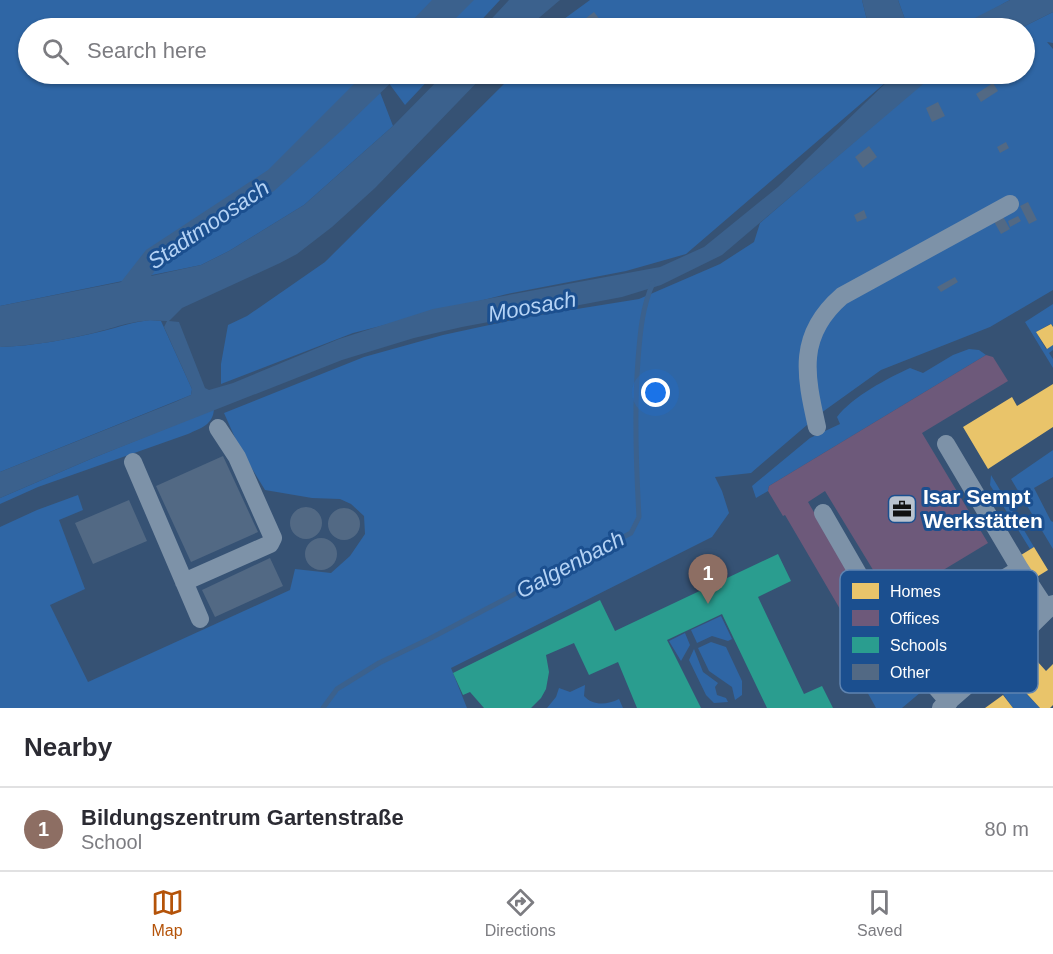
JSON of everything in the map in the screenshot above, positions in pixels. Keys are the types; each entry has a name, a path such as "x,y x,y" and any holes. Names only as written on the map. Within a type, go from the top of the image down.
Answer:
{"street":[{"path":"817,427 810,396 807,357 811,336 830,306 842,296 1010,204"},
{"path":"184,582 270,544 273,538 237,457 218,428"},
{"path":"946,444 1020,569"},
{"path":"133,462 200,619"},
{"path":"823,513 856,570"},
{"path":"1038,592 1050,607 1038,618"},
{"path":"936,693 945,705 958,693"}],"shaded area":[{"path":"0,0 435,0 418,18 18,18 18,84 377,84 393,126 304,205 229,251 201,265 0,306"},
{"path":"464,0 500,0 483,18 447,18"},
{"path":"590,0 862,0 866,18 565,18"},
{"path":"898,0 1010,0 976,18 904,18"},
{"path":"1053,12 1053,43 1047,42 1053,49 1053,290 990,327 881,370 821,413 751,473 715,477 729,513 712,537 451,668 467,708 0,708 0,527 78,495 83,510 59,520 85,589 50,605 88,682 290,590 295,569 331,573 350,556 365,534 364,516 351,504 340,499 312,498 265,490 240,449 224,413 364,357 443,335 521,318 639,299 720,264 754,242 760,223 921,84 1035,84 1035,21"},
{"path":"389,84 425,84 405,105"},
{"path":"504,84 884,84 686,254 626,271 507,294 353,333 221,384 221,364 228,325 247,316 325,262"},
{"path":"1053,304 1053,326 1050,324 1036,332 1046,349 1053,345 1053,350 1049,353 1053,359 1053,368 1025,322"},
{"path":"150,320 161,321 192,389 191,395 0,472 0,347 52,342"},
{"path":"969,349 979,350 986,355 769,486 768,491 756,498 752,486 810,438 840,424 837,417 861,395 910,368 923,373 953,355"},
{"path":"214,409 211,419 202,428 38,487 0,504 0,498"},
{"path":"1053,450 1053,477 1034,488 1053,522 1053,549 1011,479"},
{"path":"991,475 1034,547 1030,549 990,485"},
{"path":"721,616 732,639 728,641 712,636 697,643 691,630"},
{"path":"685,633 690,645 681,661 669,641"},
{"path":"711,642 726,647 742,681 742,695 735,700 732,687 709,671 698,648"},
{"path":"694,649 703,672 718,683 715,687 717,695 726,698 728,702 714,703 706,695 689,660"},
{"path":"585,685 584,696 592,702 600,704 619,699 623,708 547,708 556,697 559,688 570,692"},
{"path":"868,693 920,693 902,708 876,708"},
{"path":"1002,693 1026,693 1040,708 1013,708"}],"water":[{"path":"432,0 474,0 456,18 415,18"},
{"path":"509,0 560,0 539,18 492,18"},
{"path":"862,0 898,0 904,18 866,18"},
{"path":"1010,0 1053,0 1053,12 1035,21 1035,18 975,18"},
{"path":"354,84 390,84 274,191 165,257 151,276 201,265 229,251 304,205 393,126 434,84 475,84 375,188 332,227 297,254 182,308 169,321 179,322 205,388 209,390 233,383 339,339 433,309 660,267 704,247 778,187 885,84 923,84 722,255 661,285 622,297 414,338 342,360 93,458 0,498 0,472 175,402 191,395 192,389 164,327 167,321 136,322 56,341 0,347 0,306 121,282 146,250 268,170"}],"building: Homes":[{"path":"1051,324 1053,345 1047,349 1036,332"},
{"path":"1053,384 1053,427 988,469 963,427 1012,397 1017,406"},
{"path":"1034,547 1048,570 1038,576 1038,570 1030,570 1021,555"},
{"path":"1038,662 1046,671 1053,664 1053,705 1050,708 1040,708 1026,693 1038,693"},
{"path":"1003,695 1013,708 985,708"}],"building: Offices":[{"name":"Isar Sempt Werkstätten","path":"986,355 993,357 1008,381 922,433 988,543 943,570 873,570 825,491 808,502 848,570 840,570 840,609 785,515 783,516 768,491 769,486"}],"building: Schools":[{"path":"778,554 791,581 758,597 804,694 822,686 833,708 767,708 722,614 667,640 701,708 637,708 618,662 589,675 574,643 546,655 549,672 546,689 531,708 484,708 470,692 463,695 453,673 600,600 615,631"}],"building: Other":[{"path":"594,12 599,18 586,18"},
{"path":"991,84 998,91 981,102 976,94"},
{"path":"938,102 945,116 932,122 926,108"},
{"path":"1006,142 1009,148 1000,153 997,147"},
{"path":"869,146 877,157 863,168 855,157"},
{"path":"1028,202 1037,220 1029,224 1020,206"},
{"path":"864,210 867,218 857,222 854,215"},
{"path":"1001,213 1010,229 1001,234 992,218"},
{"path":"1018,216 1021,221 1010,227 1008,221"},
{"path":"955,277 958,282 941,292 937,287"},
{"path":"223,456 258,532 191,562 156,486"},
{"path":"129,500 147,541 93,564 75,523"},
{"path":"306,507 318,511 322,523 318,535 306,539 294,535 290,523 294,511"},
{"path":"344,508 356,512 360,524 356,536 344,540 332,536 328,524 332,512"},
{"path":"321,538 333,542 337,554 333,566 321,570 309,566 305,554 309,542"},
{"path":"270,558 283,586 215,617 202,590"}],"waterway":[{"name":"Galgenbach","path":"323,708 337,689 379,663 631,533 639,517 636,458 639,350 644,311 653,283"}],"place":[{"name":"Isar Sempt Werkstätten","path":"902,509"},
{"name":"Bildungszentrum Gartenstraße","path":"708,604"}],"water label":[{"name":"Stadtmoosach","path":"208,224"},
{"name":"Moosach","path":"532,306"}]}
